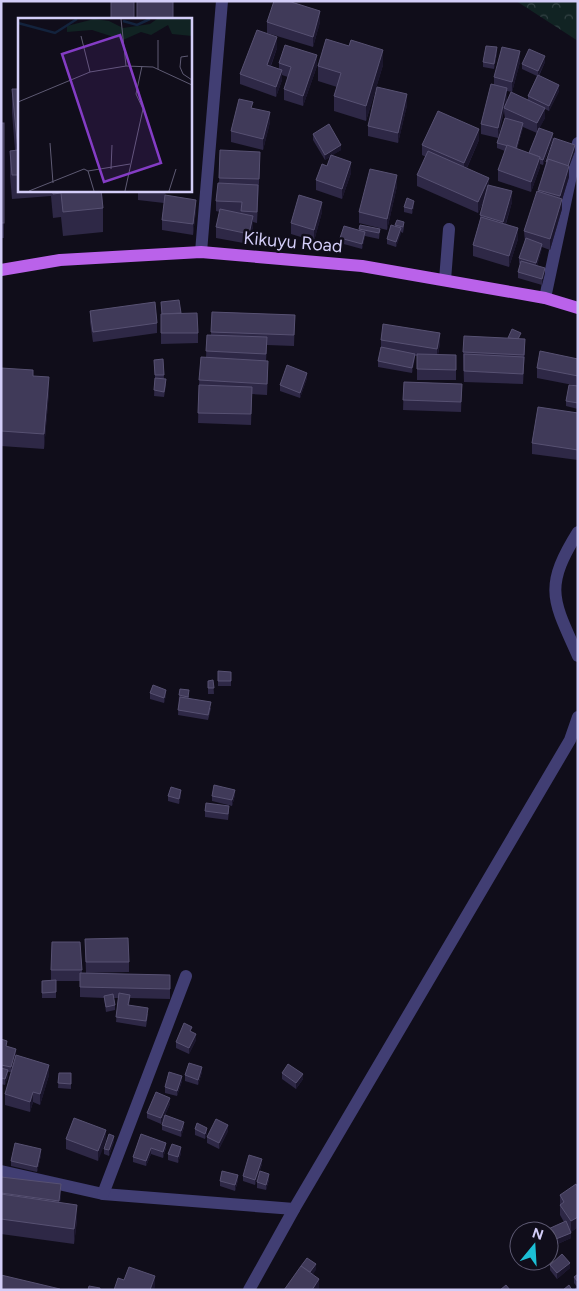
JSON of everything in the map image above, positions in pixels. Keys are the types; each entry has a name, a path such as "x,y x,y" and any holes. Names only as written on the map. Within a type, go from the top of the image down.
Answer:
{"main road":[{"name":"Kikuyu Road","path":"1,270 60,260 201,252 362,266 545,298 578,308"}],"street":[{"path":"201,252 222,1"},
{"path":"545,298 578,144"},
{"path":"445,280 450,229"},
{"path":"578,532 563,556 555,582 556,607 578,656"},
{"path":"250,1290 294,1209 570,740 578,717"},
{"path":"103,1194 186,976"},
{"path":"1,1171 103,1194 294,1209"}],"green space":[{"path":"516,1 578,1 578,41 524,6"}],"building":[{"path":"111,1 134,1 134,18 111,18"},
{"path":"137,1 173,1 173,18 137,18"},
{"path":"274,1 288,1 320,11 313,37 267,22"},
{"path":"257,30 277,37 267,65 282,70 276,87 240,74"},
{"path":"326,39 349,46 351,40 383,50 366,106 334,96 341,73 318,66"},
{"path":"285,45 317,55 303,96 284,89 291,67 279,63"},
{"path":"486,46 497,47 494,64 483,62"},
{"path":"502,47 520,51 512,82 494,77"},
{"path":"529,49 545,56 538,71 522,64"},
{"path":"538,75 559,85 549,106 528,96"},
{"path":"491,84 507,88 498,128 481,124"},
{"path":"377,87 407,94 398,133 368,126"},
{"path":"12,89 18,89 18,150"},
{"path":"511,92 545,108 537,123 504,108"},
{"path":"239,99 253,102 251,108 270,112 263,139 231,131"},
{"path":"438,111 479,129 464,163 422,145"},
{"path":"505,118 523,123 516,148 497,143"},
{"path":"1,123 4,123 4,223 1,223"},
{"path":"329,124 341,145 325,155 313,134"},
{"path":"539,128 553,133 543,160 529,153"},
{"path":"554,138 575,145 568,166 548,159 546,162"},
{"path":"507,145 540,157 531,182 498,170"},
{"path":"18,150 18,175 12,175 10,151"},
{"path":"220,150 260,152 259,179 219,178"},
{"path":"428,151 489,178 478,202 417,175"},
{"path":"331,155 351,162 342,189 316,180 322,164 327,166"},
{"path":"548,159 569,166 560,196 538,190"},
{"path":"370,169 397,175 387,219 359,212"},
{"path":"218,183 258,185 257,212 241,211 242,202 216,201"},
{"path":"488,185 512,191 503,222 480,215"},
{"path":"52,191 101,191 103,208 63,212 61,193 53,194"},
{"path":"537,191 562,199 550,239 524,231"},
{"path":"165,195 196,200 193,224 162,220"},
{"path":"299,195 322,202 314,230 291,223"},
{"path":"407,198 414,201 412,209 404,207"},
{"path":"220,209 253,216 249,234 216,227"},
{"path":"481,217 518,228 509,256 473,245"},
{"path":"397,220 404,222 403,227 395,225"},
{"path":"360,225 380,229 379,233 359,229"},
{"path":"391,225 401,228 396,242 387,239"},
{"path":"344,226 365,232 362,244 340,238"},
{"path":"526,238 542,244 536,263 519,258"},
{"path":"521,261 545,268 542,279 518,272"},
{"path":"179,300 181,313 162,314 161,302"},
{"path":"155,302 157,323 93,332 90,311"},
{"path":"212,312 295,315 294,335 211,332"},
{"path":"197,313 198,333 161,333 161,314"},
{"path":"383,324 440,333 437,349 381,340"},
{"path":"512,329 521,333 518,339 508,338"},
{"path":"207,335 267,337 266,354 206,351"},
{"path":"464,336 525,339 524,355 463,352"},
{"path":"381,347 415,354 412,368 378,361"},
{"path":"540,351 578,359 578,376 537,368"},
{"path":"417,354 456,355 456,370 417,369"},
{"path":"464,354 524,357 523,374 464,371"},
{"path":"201,357 268,361 267,384 199,380"},
{"path":"163,359 164,375 155,375 154,360"},
{"path":"287,365 307,373 300,393 280,385"},
{"path":"1,368 33,370 33,376 49,377 44,434 1,431"},
{"path":"155,378 166,379 164,392 154,390"},
{"path":"404,382 462,384 461,402 403,400"},
{"path":"199,385 252,387 251,414 198,413"},
{"path":"569,385 578,386 578,403 566,401"},
{"path":"538,407 578,413 578,450 532,443"},
{"path":"218,671 231,672 231,681 218,681"},
{"path":"213,680 214,688 208,688 208,681"},
{"path":"153,685 166,690 164,698 150,693"},
{"path":"180,689 189,690 188,697 179,695"},
{"path":"180,697 211,702 208,715 178,710"},
{"path":"214,785 235,790 232,800 212,796"},
{"path":"171,787 181,790 179,799 168,796"},
{"path":"206,803 229,806 228,814 205,811"},
{"path":"128,938 129,962 86,962 85,939"},
{"path":"52,942 80,942 82,970 51,970"},
{"path":"80,973 170,975 170,989 80,987"},
{"path":"56,980 56,992 42,993 42,981"},
{"path":"119,993 130,995 128,1005 148,1008 146,1021 116,1017"},
{"path":"113,994 115,1005 106,1007 104,996"},
{"path":"184,1023 192,1027 190,1031 196,1034 189,1048 176,1042"},
{"path":"1,1039 7,1041 6,1046 16,1049 11,1067 1,1065"},
{"path":"16,1055 49,1065 40,1094 33,1092 30,1102 5,1094"},
{"path":"189,1063 202,1067 198,1080 185,1075"},
{"path":"288,1064 303,1074 296,1083 282,1073"},
{"path":"1,1068 8,1070 5,1079 1,1078"},
{"path":"169,1072 182,1076 177,1091 165,1087"},
{"path":"59,1073 71,1073 71,1084 58,1083"},
{"path":"156,1092 170,1098 161,1118 147,1113"},
{"path":"165,1115 184,1122 181,1131 162,1125"},
{"path":"74,1118 106,1130 98,1151 66,1139"},
{"path":"216,1119 228,1125 219,1143 207,1137"},
{"path":"197,1123 207,1128 205,1134 195,1129"},
{"path":"109,1134 114,1136 109,1150 104,1149"},
{"path":"141,1134 166,1143 163,1152 151,1148 146,1161 133,1157"},
{"path":"15,1143 41,1149 37,1167 11,1161"},
{"path":"172,1144 181,1147 178,1157 168,1154"},
{"path":"249,1155 262,1159 255,1180 243,1176"},
{"path":"222,1171 238,1175 235,1185 220,1181"},
{"path":"260,1171 269,1174 266,1185 257,1182"},
{"path":"1,1177 61,1184 59,1201 1,1193"},
{"path":"576,1184 578,1188 578,1217 571,1221 560,1205 564,1202 560,1195"},
{"path":"1,1194 77,1205 74,1229 1,1219"},
{"path":"566,1221 571,1233 559,1238 559,1224"},
{"path":"562,1254 570,1263 557,1273 555,1271 559,1271 559,1257"},
{"path":"307,1258 316,1264 310,1272 301,1266"},
{"path":"301,1266 319,1279 312,1290 284,1290"},
{"path":"129,1267 155,1276 150,1290 114,1290 118,1278 124,1280"},
{"path":"578,1274 578,1282 574,1277"},
{"path":"1,1275 60,1289 60,1290 1,1290"},
{"path":"506,1285 510,1290 500,1290"},
{"path":"569,1285 572,1290 563,1290"},
{"path":"89,1286 100,1288 100,1290 88,1290"}]}
